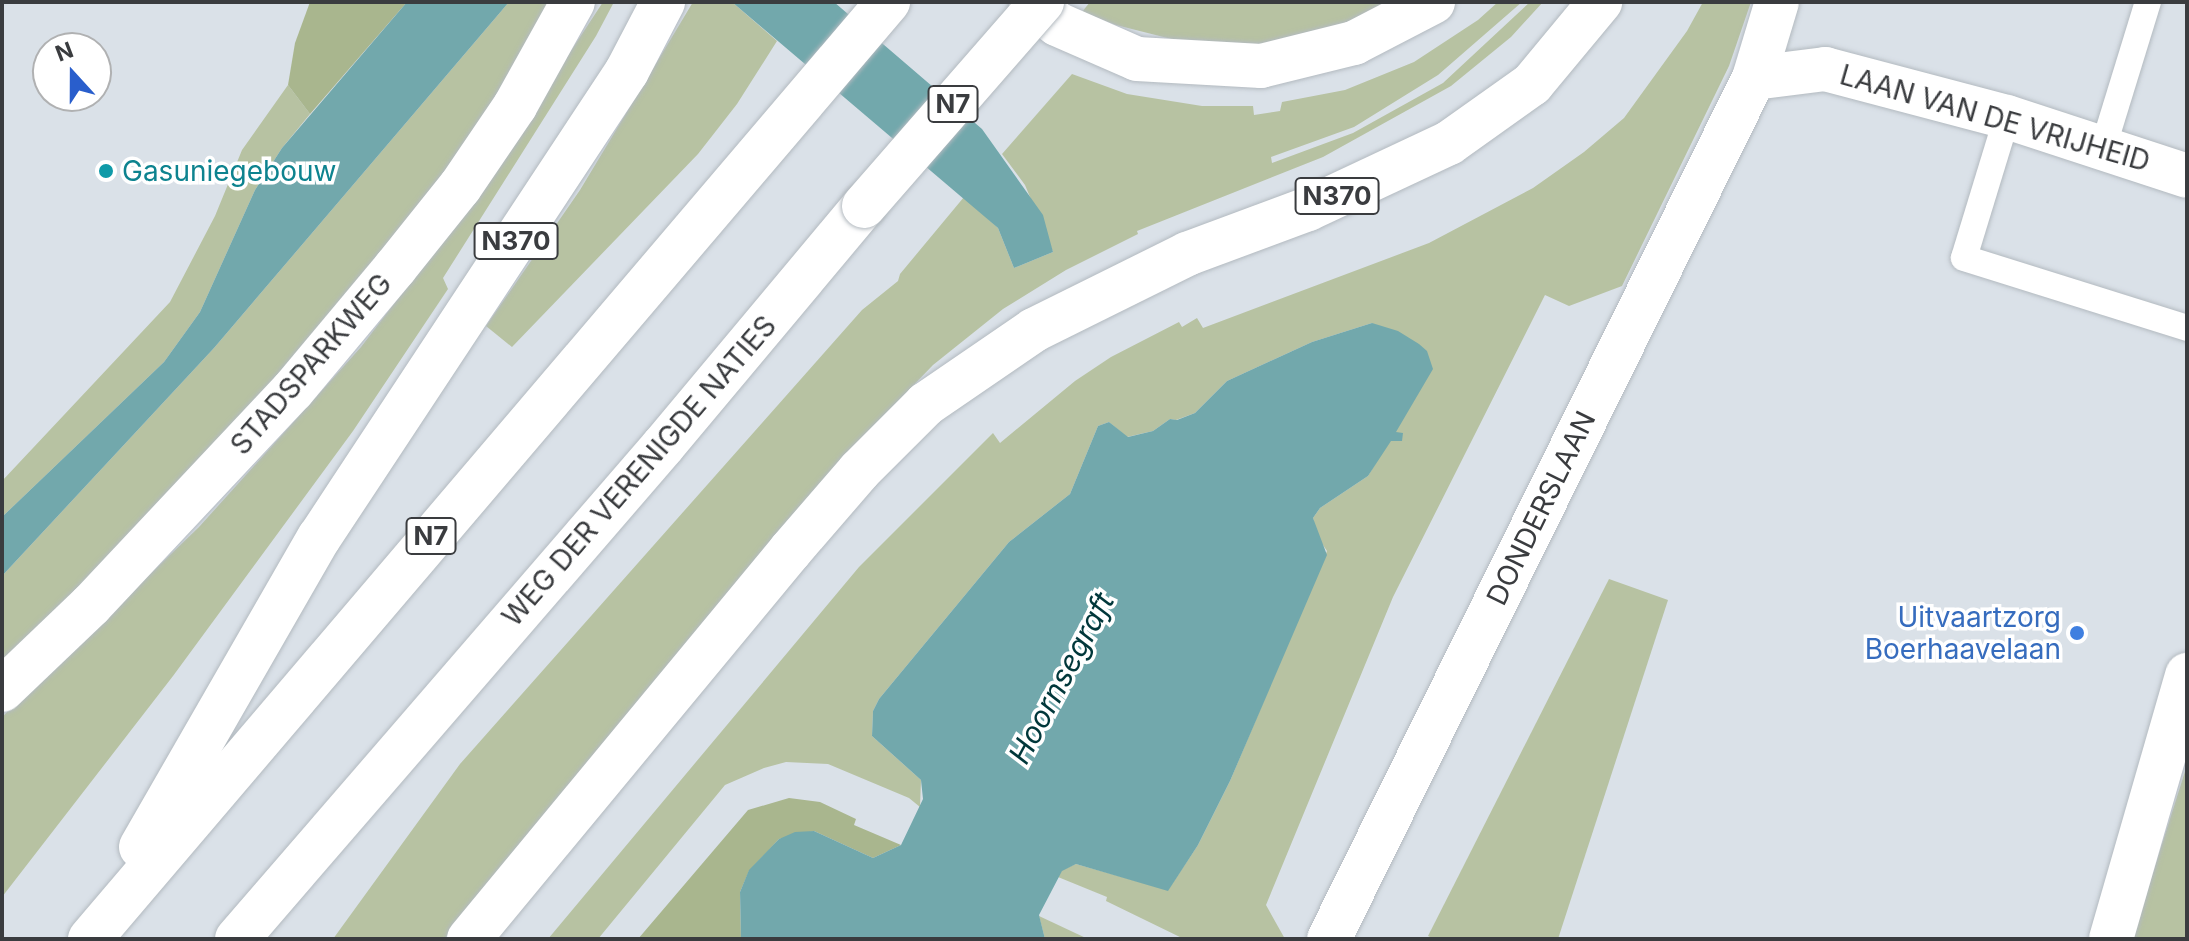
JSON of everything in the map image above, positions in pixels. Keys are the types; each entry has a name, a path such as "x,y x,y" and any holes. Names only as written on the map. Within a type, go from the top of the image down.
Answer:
{"main road":[{"name":"STADSPARKWEG","path":"2,690 90,606 293,390 385,280 460,187 507,117 573,2"},
{"name":"N370","path":"89,939 319,538 627,71 663,2"},
{"name":"N7","path":"89,939 888,2"},
{"path":"1031,2 1057,24 1137,59 1261,66 1354,43 1433,2"},
{"name":"WEG DER VERENIGDE NATIES","path":"237,939 1042,2"},
{"name":"N370","path":"469,939 790,551 859,471 926,404 1034,330 1187,254 1308,209 1449,143 1532,84 1600,2"},
{"name":"DONDERSLAAN","path":"1329,939 1754,78 1777,2"},
{"name":"LAAN VAN DE VRIJHEID","path":"1754,78 1825,69 2007,117 2187,176"},
{"path":"2111,939 2187,675"}],"lane":[{"path":"2103,148 2148,2"},
{"path":"2007,117 1964,258 2187,328"}],"green space":[{"path":"310,2 407,2 310,114 288,85 295,43"},
{"path":"509,2 557,2 509,81 386,254 185,489 2,663 2,576 214,348"},
{"path":"603,2 614,2 596,36 443,278 448,289 353,431 173,676 2,897 2,717 199,527 361,347 471,203"},
{"path":"693,2 732,2 777,41 737,104 698,154 512,347 486,326 580,190"},
{"path":"1090,2 1397,2 1377,15 1266,47 1211,49 1116,25 1082,12"},
{"path":"1498,2 1522,2 1438,75 1354,127 1271,157 1272,163 1353,133 1443,83 1530,2 1543,2 1511,37 1451,86 1323,157 1137,231 1138,234 1066,270 1003,309 933,365 854,447 444,939 333,939 460,764 862,310 898,281 900,274 964,197 998,228 1014,268 1053,252 1025,185 1002,154 1072,74 1127,94 1202,106 1253,106 1254,115 1280,111 1282,102 1345,90 1414,62 1478,20"},
{"path":"1703,2 1751,2 1729,66 1622,286 1569,306 1545,295 1393,597 1266,905 1285,939 1184,939 1106,901 1107,897 1058,877 1062,870 1076,864 1168,890 1198,845 1230,781 1327,551 1317,536 1313,518 1320,508 1368,476 1416,396 1372,323 1312,342 1227,381 1195,413 1170,419 1153,431 1127,437 1109,422 1098,426 1070,494 1009,542 879,699 873,711 872,736 921,780 920,807 909,798 828,764 786,762 764,768 725,785 598,939 548,939 859,567 993,433 1000,443 1075,381 1111,357 1179,322 1182,327 1197,318 1203,328 1429,243 1533,188 1584,152 1624,118 1687,31"},
{"path":"288,85 310,114 282,148 255,190 200,312 164,362 2,517 2,481 170,302 215,216 242,150"},
{"path":"1609,579 1668,600 1558,939 1434,939 1428,936"},
{"path":"2187,765 2187,939 2132,939"},
{"path":"789,798 820,802 856,819 854,825 901,845 873,858 814,831 779,839 749,871 740,892 741,939 638,939 748,810"},
{"path":"1039,916 1088,939 1045,939"}],"water":[{"path":"407,2 509,2 214,348 2,576 2,517 164,362 200,312 255,190 282,148"},
{"path":"732,2 834,2 982,129 1043,215 1053,252 1014,268 998,228"},
{"name":"Hoornsegraft","path":"1372,323 1398,331 1419,344 1427,351 1433,369 1396,432 1403,433 1402,441 1391,441 1368,476 1320,508 1313,518 1327,555 1230,781 1198,845 1168,891 1076,864 1062,871 1039,915 1045,939 741,939 740,892 749,870 779,839 795,832 814,831 873,858 901,845 923,799 921,780 872,736 873,711 879,699 1009,542 1070,494 1098,426 1109,422 1128,437 1153,431 1170,419 1177,420 1195,413 1227,381 1312,342"}],"place":[{"name":"Gasuniegebouw","path":"106,171"},
{"name":"Uitvaartzorg Boerhaavelaan","path":"2077,633"}]}
